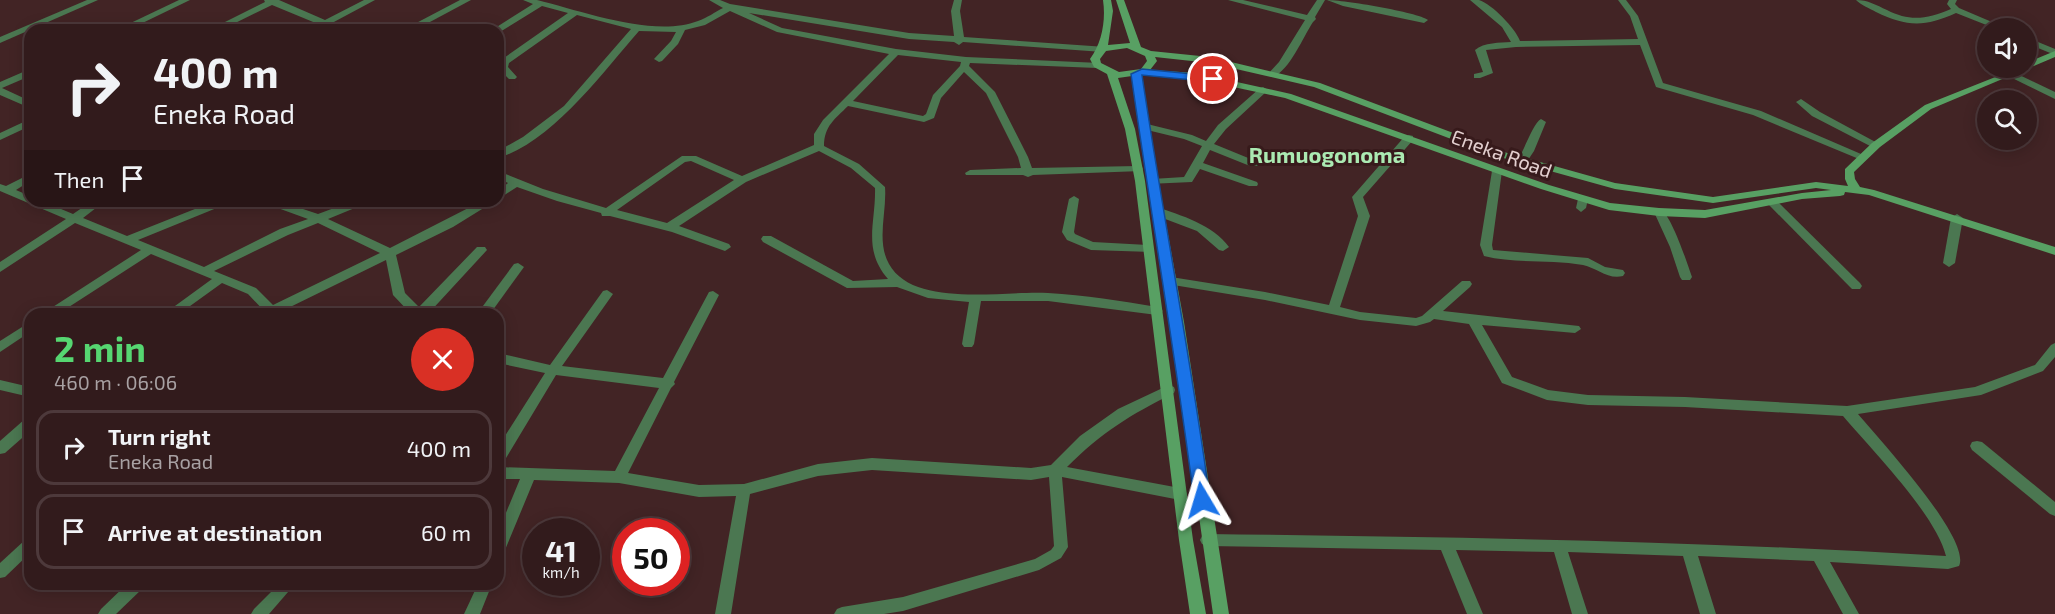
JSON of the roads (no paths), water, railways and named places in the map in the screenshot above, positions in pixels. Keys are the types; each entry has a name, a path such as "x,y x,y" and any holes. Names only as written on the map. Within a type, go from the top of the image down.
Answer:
{"main road":[{"path":"1107,0 1109,11 1103,49 1095,59 1097,65 1112,73 1130,129 1138,169 1169,390 1180,494 1198,614"},
{"path":"1120,0 1136,46"},
{"path":"1103,49 1119,45 1136,46 1149,54 1152,61 1150,66 1139,73 1143,126 1156,211 1171,281 1207,540 1221,614"},
{"name":"Eneka Road","path":"1149,54 1210,60 1272,74 1356,99 1522,161 1615,186 1713,200 1816,185 1856,190"},
{"path":"2037,62 2055,54"},
{"name":"Eneka Road","path":"1112,73 1196,76 1309,102 1582,204 1706,214 1856,190"},
{"path":"2001,78 1928,107 1863,157 1849,171 1850,179 1856,190 1892,197 2054,248"}],"street":[{"path":"38,24 94,0"},
{"path":"134,24 186,0"},
{"path":"226,24 272,0 325,23 371,0"},
{"path":"420,24 467,0"},
{"path":"527,0 637,28 682,28 702,23 730,7 959,42 1103,49"},
{"path":"713,0 780,30 965,64 1097,65"},
{"path":"958,0 954,19 960,30 959,42"},
{"path":"1232,0 1312,19"},
{"path":"1272,74 1283,64 1312,19 1321,0"},
{"path":"1330,0 1424,20"},
{"path":"1384,10 1388,0"},
{"path":"1474,0 1508,28 1515,36 1516,44"},
{"path":"1622,0 1634,16 1659,85 1757,113 1863,157"},
{"path":"1860,0 1913,24 1936,20 1956,10"},
{"path":"1953,0 1951,4 1956,10 1977,18"},
{"path":"504,26 540,4"},
{"path":"504,62 574,13"},
{"path":"504,152 526,139 567,108 637,28"},
{"path":"659,59 675,42 682,28"},
{"path":"0,40 24,30"},
{"path":"1477,76 1488,73 1480,50 1483,48 1516,44 1642,42"},
{"path":"2037,45 2055,54"},
{"path":"819,147 819,134 896,52"},
{"path":"846,103 924,119 930,116 936,97 965,64"},
{"path":"965,64 990,92 1023,157 1028,174"},
{"path":"504,69 512,77"},
{"path":"0,86 24,75"},
{"path":"2019,78 2055,96"},
{"path":"1152,182 1184,182 1222,127 1263,90"},
{"path":"0,91 24,102"},
{"path":"1801,102 1816,114 1876,146"},
{"path":"1522,161 1529,152 1541,122"},
{"path":"0,137 24,125"},
{"path":"1143,126 1208,145 1254,164"},
{"path":"1333,310 1364,216 1357,197 1408,138"},
{"path":"669,227 742,180 819,147"},
{"path":"819,147 855,166 880,187 882,201 877,241 881,259 897,283"},
{"path":"606,213 669,165 682,159 692,158 742,180"},
{"path":"1196,164 1253,184"},
{"path":"970,173 1028,174 1138,169"},
{"path":"1497,171 1486,245 1488,253 1588,262 1602,270 1619,273"},
{"path":"504,177 515,183 606,213 669,227 725,247"},
{"path":"3,189 24,180"},
{"path":"504,191 515,183"},
{"path":"3,189 24,198"},
{"path":"1074,200 1068,232 1071,237 1091,246 1148,249"},
{"path":"1773,203 1856,286"},
{"path":"45,207 130,239 252,291 270,308"},
{"path":"0,268 90,207"},
{"path":"130,239 210,207"},
{"path":"285,207 320,219 390,253"},
{"path":"205,271 284,232 349,207"},
{"path":"282,308 478,207"},
{"path":"1156,211 1200,227 1215,237 1223,247"},
{"path":"1659,212 1676,247 1686,277"},
{"path":"1949,263 1957,218"},
{"path":"766,238 850,285 897,283 915,291 976,298 1044,297 1157,311"},
{"path":"57,308 150,249"},
{"path":"426,308 481,250"},
{"path":"390,253 399,295 413,308"},
{"path":"487,308 518,267"},
{"path":"179,308 222,278"},
{"path":"1171,281 1333,310 1416,322 1432,314 1466,284"},
{"path":"504,449 553,370 607,294"},
{"path":"619,477 713,295"},
{"path":"968,344 976,298"},
{"path":"1432,314 1575,329"},
{"path":"1473,320 1507,380 1547,395 1588,400 1685,402 1847,411 1976,392 2039,368 2055,348"},
{"path":"0,347 24,330"},
{"path":"504,359 553,370 669,384"},
{"path":"0,385 24,391"},
{"path":"842,614 903,604 1039,564 1056,554 1061,547 1055,470 1085,440 1123,413 1169,390"},
{"path":"1207,540 1688,549 1818,554 1948,563 1954,561 1954,554 1940,525 1847,411"},
{"path":"0,449 24,428"},
{"path":"1977,446 2055,510"},
{"path":"504,473 619,477 682,489 744,490 818,470 872,464 1031,474 1055,470 1180,494"},
{"path":"504,535 529,474"},
{"path":"723,614 744,490"},
{"path":"1446,543 1475,614"},
{"path":"1559,546 1581,614"},
{"path":"1688,549 1708,614"},
{"path":"0,572 24,550"},
{"path":"1818,554 1851,614"},
{"path":"106,614 131,590"},
{"path":"259,614 282,590"},
{"path":"472,614 482,590"}],"district":[{"name":"Rumuogonoma","path":"1327,154"}]}
